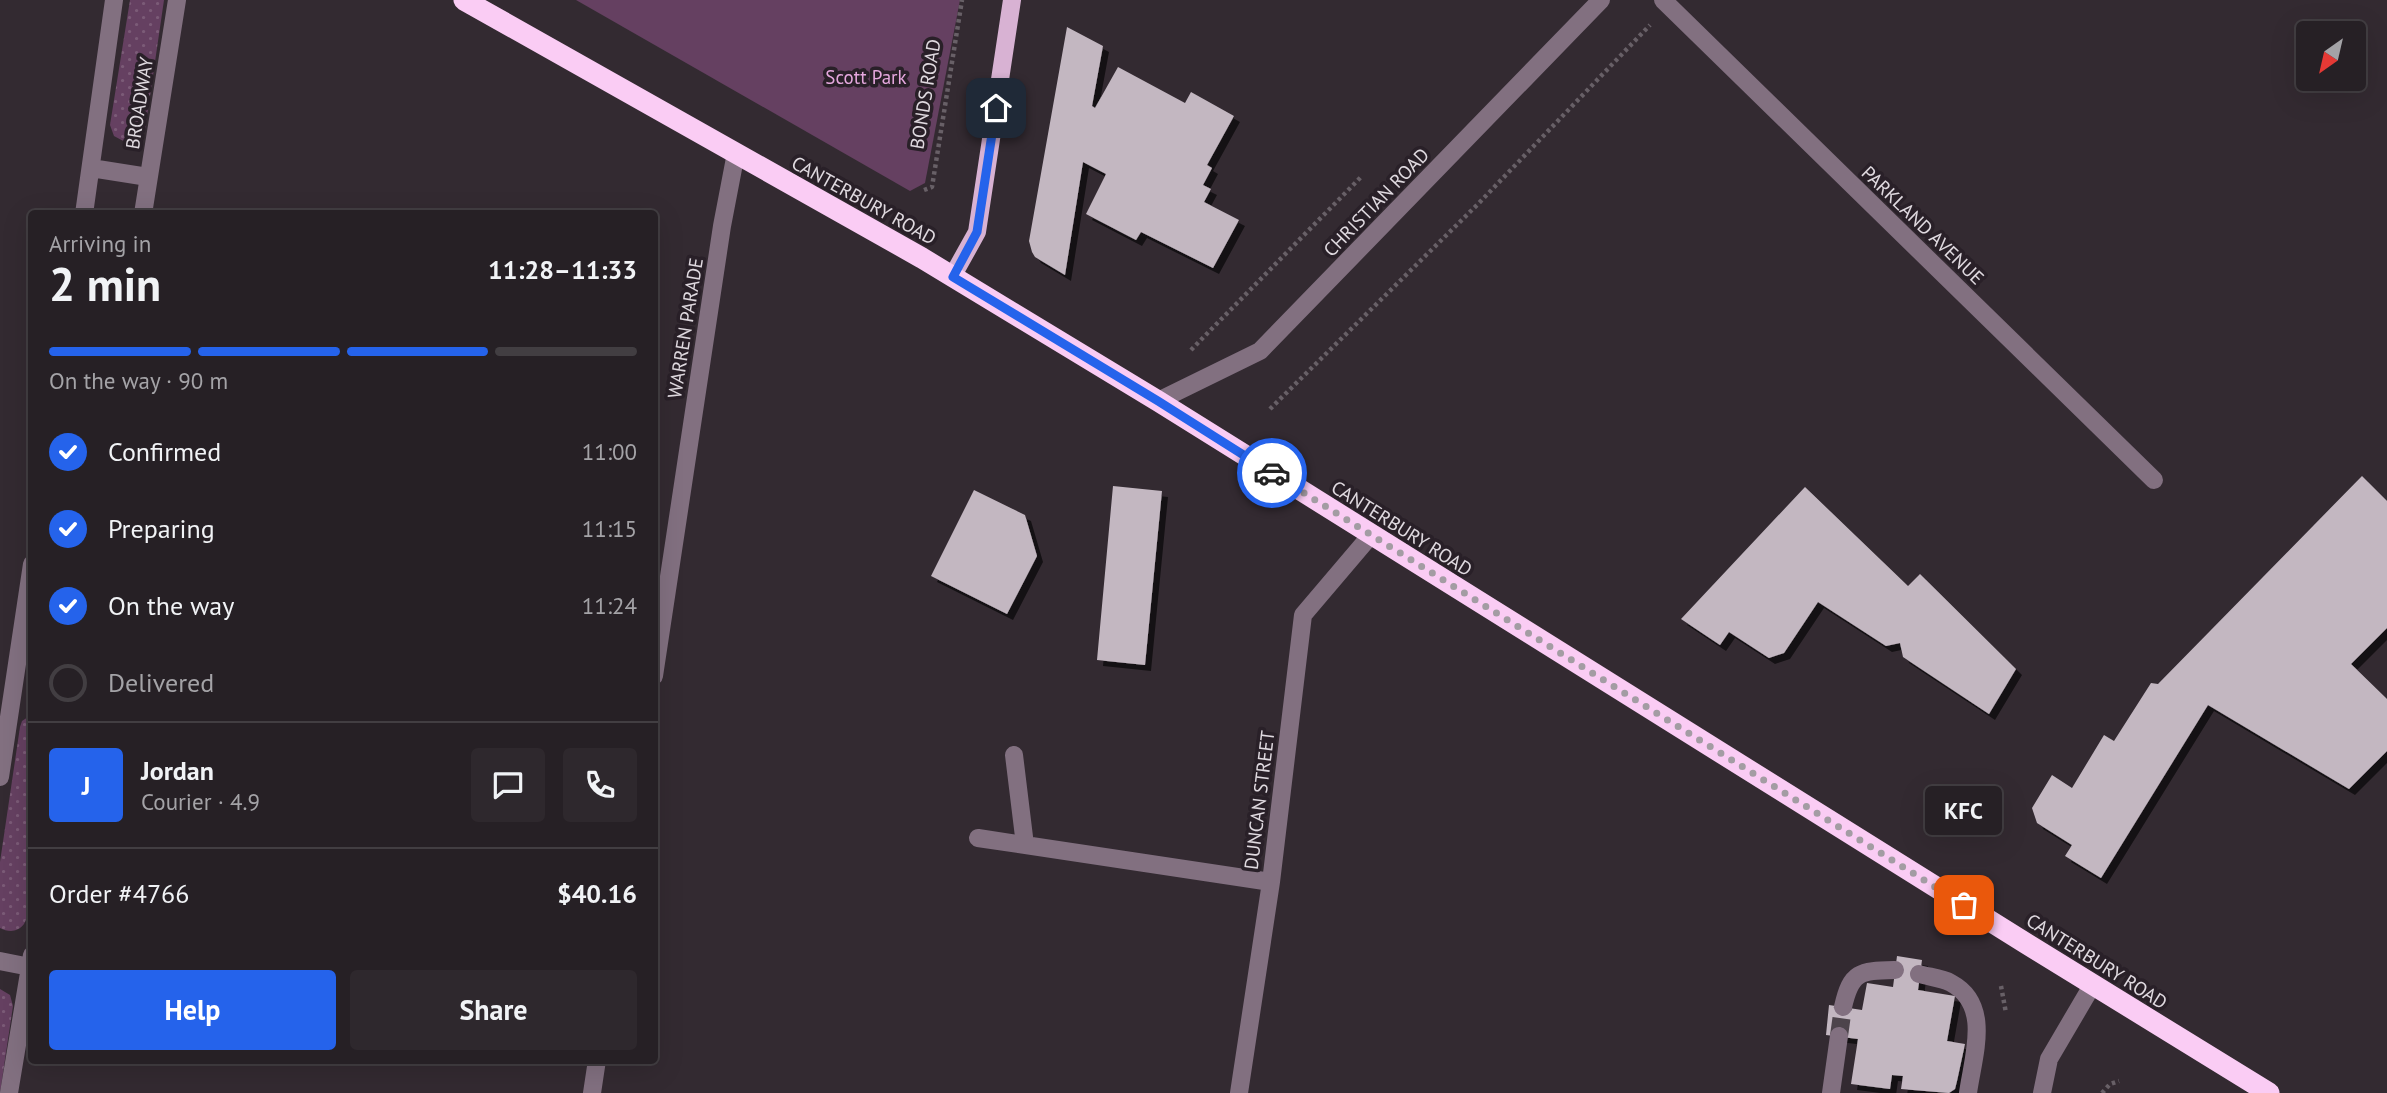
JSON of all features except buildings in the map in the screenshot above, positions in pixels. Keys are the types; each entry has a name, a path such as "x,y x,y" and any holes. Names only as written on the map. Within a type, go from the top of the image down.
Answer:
{"highway":[{"name":"CANTERBURY ROAD","path":"464,0 953,277 1158,401 2269,1093"}],"main road":[{"path":"953,277 977,232 1012,0"}],"street":[{"name":"BROADWAY","path":"85,210 114,0"},
{"name":"BROADWAY","path":"144,210 177,0"},
{"name":"CHRISTIAN ROAD","path":"1158,401 1260,351 1601,0"},
{"name":"PARKLAND AVENUE","path":"1666,3 2154,480"},
{"name":"WARREN PARADE","path":"658,650 722,226 736,153"},
{"path":"91,168 148,177"},
{"name":"DUNCAN STREET","path":"1239,1093 1270,881 1303,615 1371,535"},
{"path":"0,777 23,682 28,616"},
{"path":"1014,755 1025,845"},
{"path":"978,838 1270,881"},
{"path":"0,961 28,961"},
{"path":"1843,1007 1847,990 1857,974 1895,970"},
{"path":"1919,974 1950,982 1968,995 1976,1013 1977,1032 1968,1093"},
{"path":"9,1093 28,979"},
{"path":"2042,1093 2049,1059 2093,984"},
{"path":"1831,1093 1839,1037"},
{"path":"592,1093 596,1064"}],"path":[{"name":"BONDS ROAD","path":"924,190 932,187 962,0"},
{"path":"1270,409 1478,204 1666,3"},
{"path":"1185,356 1362,176"},
{"path":"2001,986 2007,1011"},
{"path":"2102,1093 2110,1084 2119,1081"}],"green space":[{"path":"130,0 164,0 145,130 140,139 127,143 114,136 110,125"},
{"name":"Scott Park","path":"576,0 960,0 925,183 910,191"},
{"path":"28,717 28,911 24,924 9,931 0,928 0,862 22,721"},
{"path":"0,989 10,995 13,1006 0,1093"}],"tunnel":[{"path":"1839,1036 1843,1007"}],"way so far":[{"path":"1272,473 1964,905"}],"place":[{"name":"KFC","path":"1964,905"}],"route":[{"path":"996,108 977,232 953,277 1272,473"}]}
